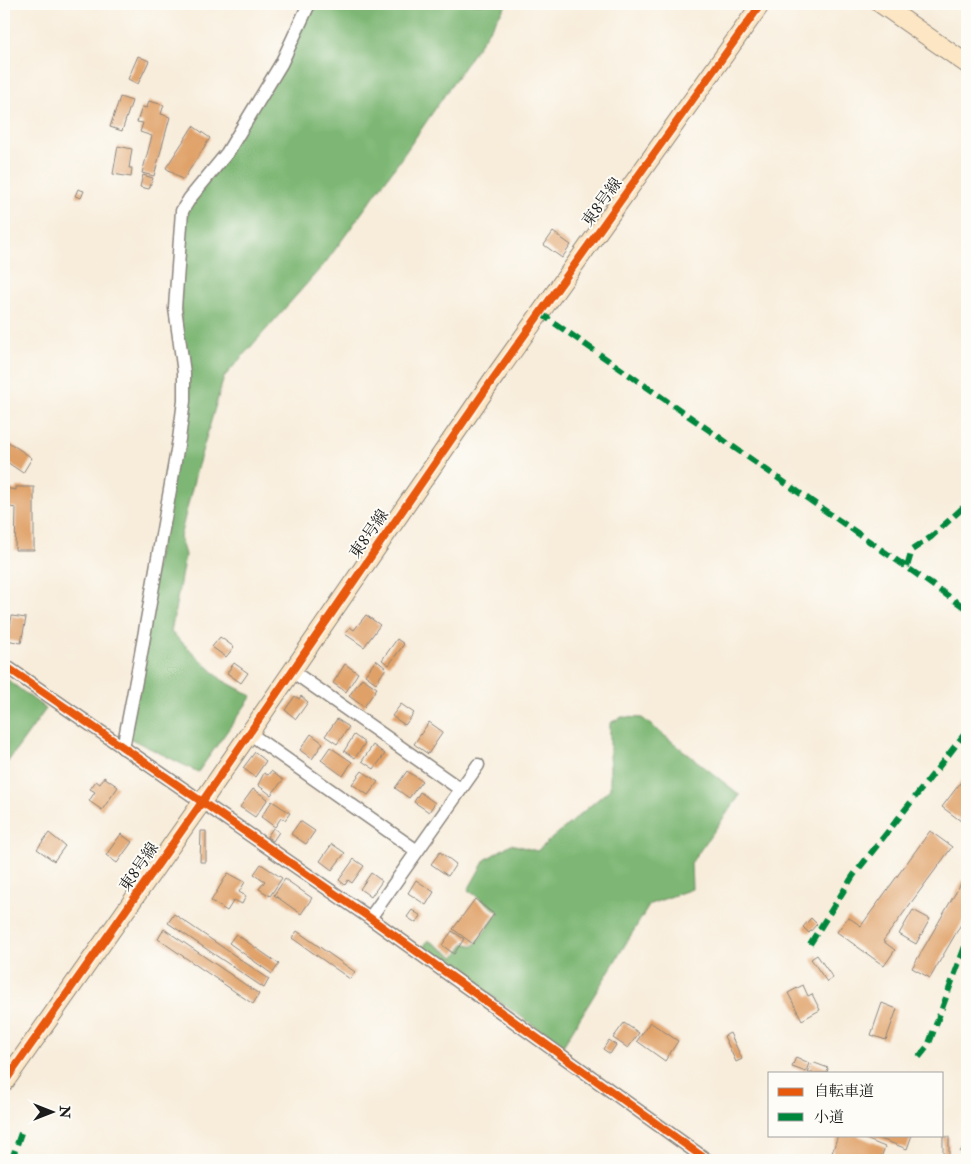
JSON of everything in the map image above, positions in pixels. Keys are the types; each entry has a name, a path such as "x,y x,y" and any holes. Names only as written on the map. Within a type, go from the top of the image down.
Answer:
{"street":[{"path":"123,748 179,439 184,401 184,373 175,308 182,211 190,198 227,153 281,64 309,4"},
{"name":"東8号線","path":"4,1082 202,802 493,379 761,4"},
{"path":"881,4 967,64"},
{"path":"4,664 370,918 707,1160"},
{"path":"292,670 460,789"},
{"path":"249,734 417,851"},
{"path":"370,918 478,765"}],"green space":[{"path":"309,4 507,4 398,163 326,262 224,377 196,472 180,537 185,555 171,632 222,680 252,696 198,772 125,736 179,439 182,211 227,153"},
{"path":"4,677 46,709 4,767"},
{"path":"622,717 642,718 740,795 691,863 692,889 650,904 563,1046 423,948 428,940 455,957 465,943 474,946 499,912 468,890 485,860 511,844 537,851 610,789 610,723"}],"building":[{"path":"138,56 149,61 138,84 128,79"},
{"path":"120,97 132,101 122,131 110,127"},
{"path":"149,101 164,105 161,114 170,117 154,176 142,173 152,136 140,132 143,123 137,122 142,107 147,108"},
{"path":"193,126 210,138 183,180 166,168"},
{"path":"118,146 132,149 129,168 132,168 131,177 113,174"},
{"path":"143,175 153,178 149,189 140,187"},
{"path":"78,189 84,191 81,198 75,196"},
{"path":"553,232 571,245 562,258 544,245"},
{"path":"4,439 32,458 23,473 4,460"},
{"path":"16,487 34,487 34,550 15,550 16,508 4,506 4,488 16,490"},
{"path":"4,517 8,518 6,533 4,532"},
{"path":"366,615 380,625 364,647 345,634 350,627 354,630"},
{"path":"12,616 26,618 21,643 7,640"},
{"path":"220,637 234,647 226,657 212,647"},
{"path":"397,639 404,644 389,665 382,660"},
{"path":"376,660 386,668 376,683 365,675"},
{"path":"234,663 248,673 241,683 227,673"},
{"path":"345,664 358,673 346,692 333,683"},
{"path":"362,678 377,688 364,707 349,696"},
{"path":"295,696 299,699 301,696 308,702 296,719 285,710"},
{"path":"401,704 414,713 405,725 392,716"},
{"path":"337,719 349,727 337,744 325,736"},
{"path":"429,722 443,732 428,754 414,744"},
{"path":"311,734 323,743 312,759 300,750"},
{"path":"354,735 365,743 355,758 344,751"},
{"path":"373,745 385,754 374,769 362,761"},
{"path":"330,747 352,762 343,776 321,760"},
{"path":"255,752 266,761 255,777 243,768"},
{"path":"271,771 283,780 271,795 258,785 264,773 268,775"},
{"path":"362,771 378,782 368,795 352,784"},
{"path":"407,771 422,781 409,798 395,788"},
{"path":"967,774 967,821 965,824 942,807"},
{"path":"104,777 118,787 102,810 89,801 95,792 90,789 96,781 100,784"},
{"path":"253,789 268,799 255,817 240,807"},
{"path":"420,792 435,803 429,812 414,802"},
{"path":"272,801 290,813 285,820 281,818 275,827 261,817"},
{"path":"300,821 315,831 306,844 291,834"},
{"path":"273,828 279,832 273,841 267,837"},
{"path":"201,831 206,831 206,862 200,862"},
{"path":"930,831 952,847 883,941 895,950 884,966 837,932 848,917 861,926"},
{"path":"49,833 65,846 54,861 37,849"},
{"path":"121,834 132,842 117,863 106,855"},
{"path":"332,844 345,853 332,870 320,861"},
{"path":"440,852 456,864 448,876 431,864"},
{"path":"354,859 364,866 352,883 348,880 345,885 339,880"},
{"path":"261,864 282,878 270,896 259,889 265,881 254,874"},
{"path":"228,873 245,882 239,892 246,896 242,904 234,900 227,911 211,901"},
{"path":"371,873 382,881 371,897 360,889"},
{"path":"285,879 312,898 301,914 274,895"},
{"path":"416,880 434,892 426,905 408,893"},
{"path":"963,880 967,882 967,914 930,978 912,968"},
{"path":"475,899 494,914 473,944 453,929"},
{"path":"412,910 421,916 416,923 407,917"},
{"path":"913,910 930,919 916,944 899,934"},
{"path":"174,914 269,979 264,988 168,923"},
{"path":"811,918 817,924 809,933 803,927"},
{"path":"164,929 259,994 253,1004 158,939"},
{"path":"297,931 355,972 350,979 292,938"},
{"path":"452,931 464,939 454,954 442,945"},
{"path":"236,934 279,964 272,974 229,943"},
{"path":"817,955 833,978 827,982 811,959"},
{"path":"803,985 808,996 812,994 820,1010 802,1020 788,993"},
{"path":"882,1003 897,1009 886,1040 871,1035"},
{"path":"650,1022 678,1041 665,1061 637,1041"},
{"path":"624,1023 639,1033 628,1048 613,1038"},
{"path":"730,1033 742,1059 736,1062 724,1036"},
{"path":"609,1040 616,1045 610,1054 603,1049"},
{"path":"796,1057 809,1063 806,1072 792,1067"},
{"path":"812,1062 828,1068 827,1072 808,1072"},
{"path":"838,1136 858,1136 885,1147 880,1160 852,1160 832,1153"},
{"path":"873,1136 912,1136 907,1149"},
{"path":"943,1137 949,1137 949,1160 943,1160"},
{"path":"967,1140 967,1157 960,1152"}],"marked path":[{"path":"540,313 967,609"},
{"path":"907,567 912,550 931,537 967,504"},
{"path":"810,944 853,876 967,731"},
{"path":"919,1057 928,1046 967,941"},
{"path":"17,1160 13,1156 21,1133"}],"cycle path":[{"path":"4,1083 202,802 493,379 761,4"},
{"path":"4,665 370,918 707,1160"}]}
